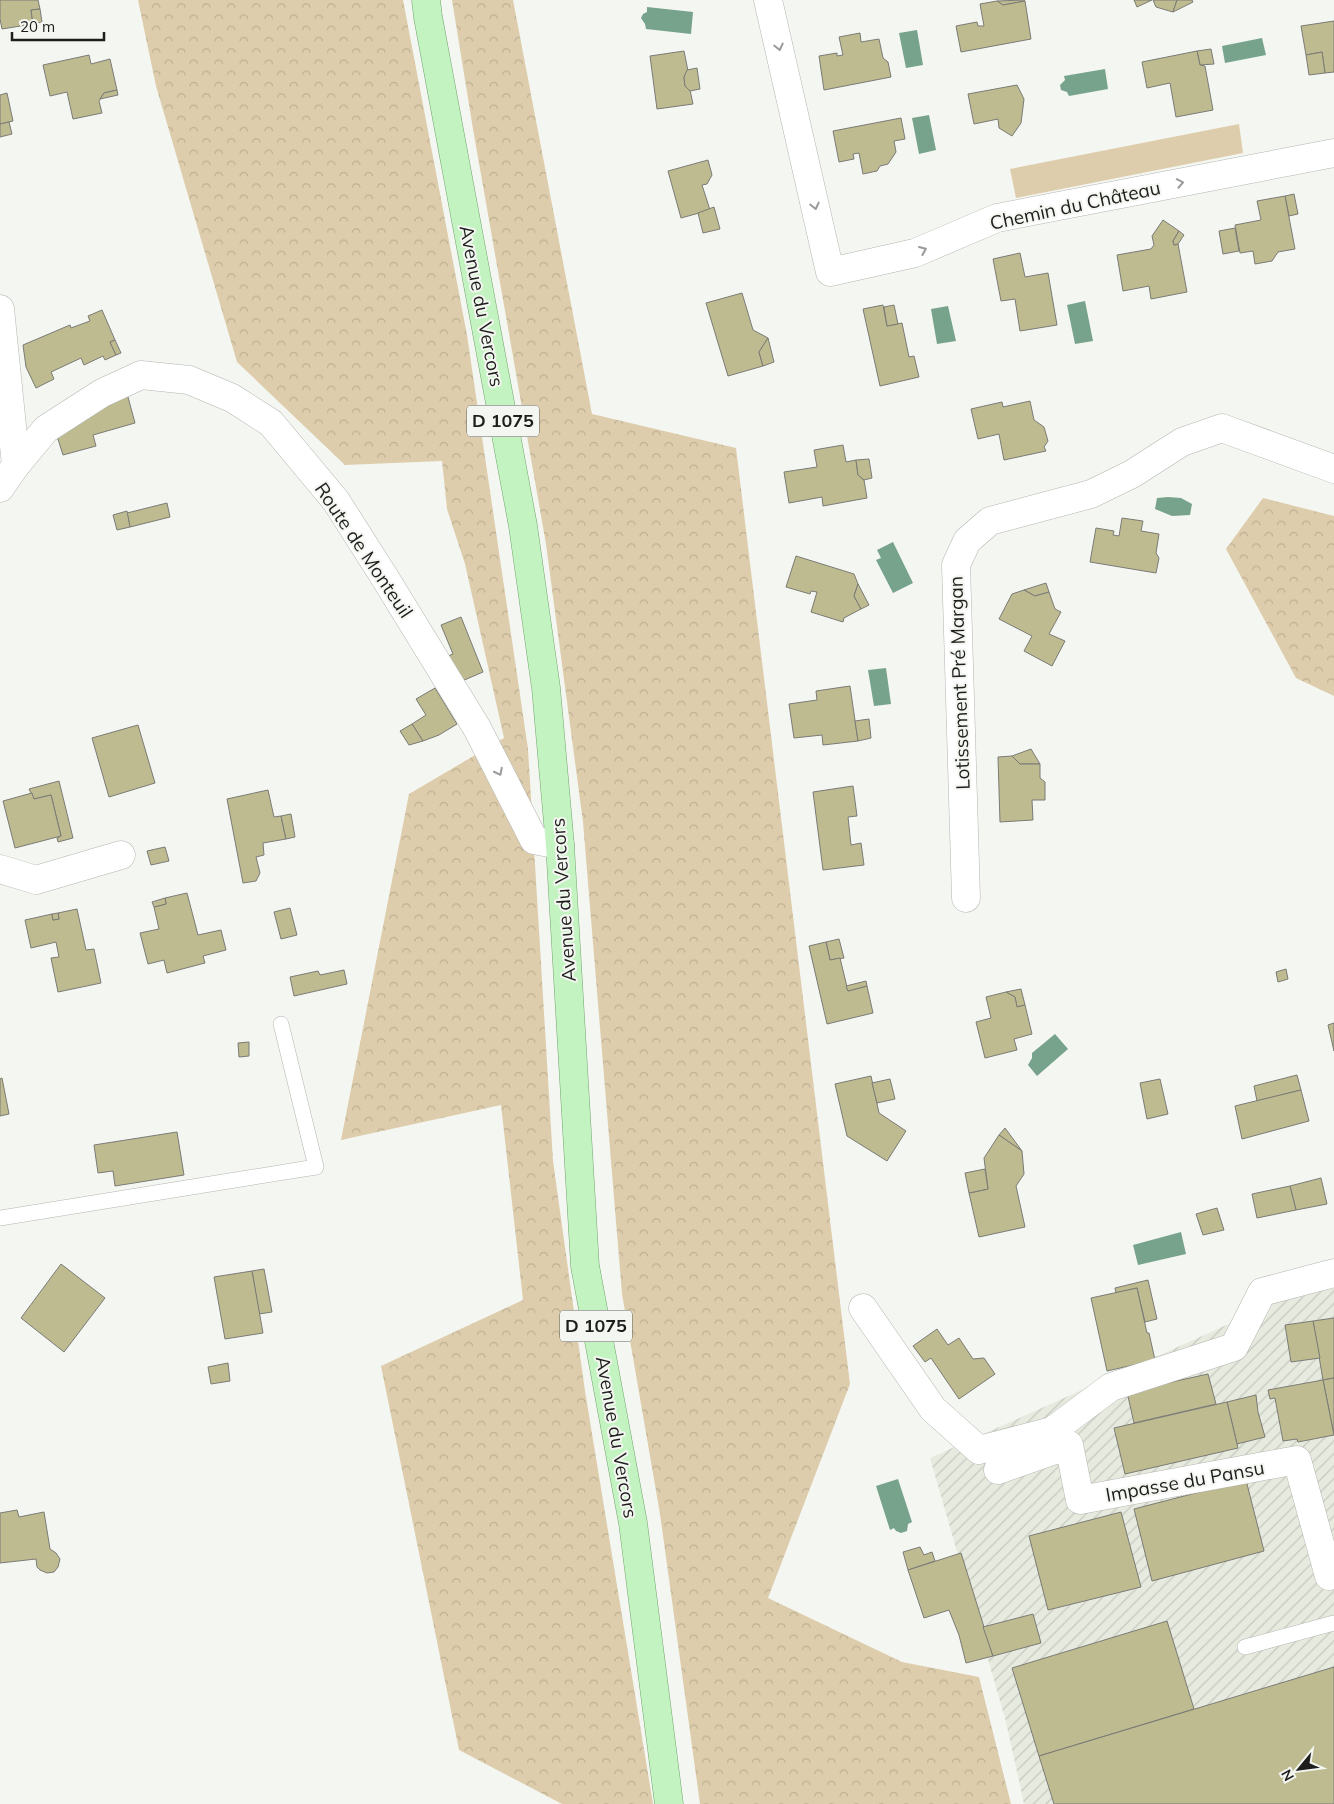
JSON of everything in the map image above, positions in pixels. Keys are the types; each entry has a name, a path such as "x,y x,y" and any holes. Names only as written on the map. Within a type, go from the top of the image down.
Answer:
{"main road":[{"name":"Avenue du Vercors","path":"426,0 523,526 546,688 560,845 585,1266 633,1523 669,1804"}],"street":[{"name":"Chemin du Château","path":"768,0 830,272 915,253 997,218 1334,153"},
{"path":"0,308 16,465"},
{"name":"Route de Monteuil","path":"0,488 16,465 46,429 102,393 141,375 189,380 232,398 271,423 336,501 477,728 534,840 560,845"},
{"name":"Lotissement Pré Margan","path":"966,898 956,565 968,541 990,521 1091,494 1132,474 1182,442 1222,428 1334,468"},
{"path":"0,869 36,880 122,855"},
{"path":"863,1308 933,1409 979,1450 1052,1432 1111,1387 1234,1347 1262,1292 1334,1273"},
{"name":"Impasse du Pansu","path":"998,1470 1069,1445 1080,1500 1297,1460 1329,1576 1334,1574"}],"lane":[{"path":"0,1218 316,1166 281,1024"},
{"path":"1245,1647 1334,1622"}],"shaded area":[{"path":"647,7 693,12 691,34 646,29 641,18 647,12"},
{"path":"917,30 923,65 906,68 899,33"},
{"path":"1262,38 1266,55 1225,63 1222,46"},
{"path":"1105,69 1108,89 1069,96 1067,92 1061,90 1060,85 1065,80 1064,76"},
{"path":"929,115 936,150 919,154 912,118"},
{"path":"1085,301 1093,341 1075,344 1067,305"},
{"path":"948,306 956,341 937,344 931,309"},
{"path":"1157,498 1181,498 1192,504 1190,515 1172,516 1155,509"},
{"path":"893,542 913,583 893,593 876,560 881,558 877,550"},
{"path":"886,668 891,704 874,706 868,670"},
{"path":"1055,1034 1068,1049 1037,1076 1028,1065 1032,1058 1032,1053"},
{"path":"1181,1232 1186,1254 1138,1265 1133,1245"},
{"path":"1334,1288 1334,1804 1024,1804 1006,1722 930,1458 1271,1305"},
{"path":"898,1479 912,1522 908,1524 907,1531 901,1533 894,1528 890,1530 876,1486"}],"green space":[{"path":"138,0 403,0 467,335 528,749 553,1161 585,1391 653,1804 562,1804 459,1750 381,1366 523,1300 501,1105 341,1140 409,794 504,738 465,564 447,509 442,461 345,465 237,362 156,86"},
{"path":"452,0 513,0 592,414 736,448 850,1384 768,1598 902,1662 979,1677 1011,1804 700,1804 660,1514 622,1294 583,822 546,544"},
{"path":"1239,124 1243,153 1016,198 1010,169"},
{"path":"1263,498 1334,516 1334,696 1296,678 1226,549"}],"building":[{"path":"0,0 38,0 40,9 31,10 33,24 2,29"},
{"path":"1024,0 1003,5 997,1"},
{"path":"1134,0 1152,0 1137,7"},
{"path":"1153,0 1177,0 1173,12 1156,7"},
{"path":"1177,0 1192,0 1193,2 1173,12"},
{"path":"997,1 1003,5 1025,1 1031,39 961,52 956,26 977,22 978,26 984,26 980,4"},
{"path":"40,9 42,22 33,24 31,10"},
{"path":"1334,21 1334,72 1325,73 1322,52 1306,55 1301,26"},
{"path":"860,33 861,42 879,39 883,58 888,62 891,77 824,90 819,56 837,53 837,56 843,55 839,37"},
{"path":"1211,49 1214,64 1200,65 1197,51"},
{"path":"684,51 688,71 684,77 685,86 690,90 693,104 657,109 650,56"},
{"path":"1197,51 1200,65 1205,66 1213,110 1176,117 1170,83 1147,88 1142,62"},
{"path":"1322,52 1325,73 1309,75 1306,55"},
{"path":"89,55 91,64 110,59 117,90 104,93 99,101 102,113 73,119 67,92 50,96 43,65"},
{"path":"697,68 700,89 690,91 685,86 684,77 687,70"},
{"path":"1017,85 1024,99 1021,123 1012,136 999,128 998,119 974,124 968,94"},
{"path":"117,90 118,95 100,99 104,93"},
{"path":"7,93 13,121 0,124 0,95"},
{"path":"901,118 905,139 894,141 896,152 888,164 880,166 877,171 863,174 859,153 853,154 854,159 839,162 833,131"},
{"path":"9,122 12,134 0,137 0,124"},
{"path":"708,160 712,175 707,184 702,185 710,210 681,218 668,171"},
{"path":"1294,194 1298,214 1289,216 1285,196"},
{"path":"1285,196 1295,249 1278,252 1272,261 1255,264 1253,251 1240,253 1235,225 1261,220 1257,201"},
{"path":"714,207 720,229 703,233 698,213"},
{"path":"1163,220 1179,231 1173,241 1174,245 1178,244 1187,292 1151,299 1149,286 1123,291 1117,255 1151,249 1154,245 1152,236"},
{"path":"1235,228 1239,251 1223,254 1219,231"},
{"path":"1179,231 1184,235 1178,244 1174,245 1173,241"},
{"path":"1020,253 1025,277 1048,273 1057,325 1020,331 1015,299 1001,301 993,259"},
{"path":"742,293 753,330 768,338 759,352 763,366 728,376 706,303"},
{"path":"883,305 887,326 902,323 909,357 914,356 919,377 880,386 863,309"},
{"path":"894,305 898,324 887,326 884,307"},
{"path":"102,310 115,340 110,342 116,355 105,360 103,356 84,365 81,358 51,372 54,379 36,388 26,367 23,345 70,325 71,328 90,321 88,316"},
{"path":"768,338 774,362 763,366 759,352"},
{"path":"115,340 121,353 116,355 110,342"},
{"path":"125,386 135,423 93,435 96,446 63,455 56,433"},
{"path":"1030,401 1034,420 1044,427 1048,441 1044,447 1046,451 1004,460 999,434 978,439 971,409 1002,402 1003,407"},
{"path":"843,445 846,462 856,460 858,475 864,480 867,498 823,506 822,497 789,503 784,472 817,467 814,450"},
{"path":"869,459 872,478 864,480 858,475 856,460"},
{"path":"167,503 170,517 130,527 127,513"},
{"path":"127,511 130,527 117,530 113,515"},
{"path":"1122,518 1143,521 1141,531 1159,534 1156,553 1159,558 1156,573 1090,562 1096,528 1114,531 1113,535 1119,536"},
{"path":"796,556 854,574 858,584 854,596 861,609 844,618 843,622 811,612 817,592 811,591 810,594 786,587"},
{"path":"1046,583 1049,592 1035,596 1024,590"},
{"path":"858,584 869,605 861,609 854,596"},
{"path":"1024,590 1035,596 1049,592 1055,609 1061,612 1049,634 1065,641 1052,666 1024,651 1032,636 999,619 1012,594"},
{"path":"461,617 483,672 462,681 448,656 453,654 441,625"},
{"path":"850,686 858,741 823,745 822,735 794,738 789,704 817,700 816,691"},
{"path":"435,688 457,724 439,735 423,741 412,724 426,715 416,699"},
{"path":"869,719 871,738 858,741 855,721"},
{"path":"412,724 423,741 409,745 400,731"},
{"path":"138,725 155,783 109,797 92,738"},
{"path":"1031,749 1040,764 1020,764 1012,756"},
{"path":"1012,756 1020,764 1040,764 1040,778 1045,782 1045,800 1032,800 1033,820 1000,822 998,757"},
{"path":"59,781 73,838 58,842 57,838 61,836 51,795 34,799 29,789"},
{"path":"853,786 857,816 848,817 851,845 861,843 864,865 823,870 813,792"},
{"path":"268,790 274,817 281,816 286,839 263,843 264,855 256,857 260,873 256,881 243,883 227,799"},
{"path":"32,793 34,799 51,795 61,836 15,848 3,801"},
{"path":"291,814 295,837 286,839 281,816"},
{"path":"165,847 169,861 151,865 147,851"},
{"path":"187,893 198,935 221,930 226,950 203,956 205,963 167,973 164,960 148,964 140,933 159,929 154,907 166,904 165,898"},
{"path":"165,898 166,904 154,907 152,902"},
{"path":"290,908 297,935 281,939 274,912"},
{"path":"77,909 86,950 94,949 101,983 58,992 51,958 59,957 56,942 31,948 25,920 52,914 53,920 59,919 58,913"},
{"path":"58,913 59,919 53,920 52,914"},
{"path":"839,939 844,958 830,960 826,942"},
{"path":"826,942 830,960 840,958 848,991 867,986 873,1013 827,1024 809,946"},
{"path":"1286,969 1288,979 1278,982 1276,972"},
{"path":"344,970 347,984 294,996 290,977 318,971 320,975"},
{"path":"866,981 867,986 848,991 846,986"},
{"path":"1021,989 1025,1005 1017,1007 1015,997 1006,992"},
{"path":"1006,992 1015,997 1017,1007 1025,1005 1032,1034 1014,1039 1017,1050 985,1058 976,1022 991,1018 986,997"},
{"path":"1334,1023 1334,1051 1328,1025"},
{"path":"249,1042 249,1056 239,1057 238,1043"},
{"path":"1297,1075 1301,1090 1257,1101 1254,1086"},
{"path":"871,1076 879,1113 906,1131 887,1161 847,1136 835,1084"},
{"path":"2,1078 9,1114 0,1116 0,1079"},
{"path":"890,1079 895,1099 877,1103 872,1083"},
{"path":"1160,1079 1168,1114 1147,1119 1140,1083"},
{"path":"1301,1090 1309,1121 1242,1139 1235,1106"},
{"path":"1005,1128 1022,1151 999,1135"},
{"path":"177,1132 184,1175 115,1186 113,1171 98,1173 94,1145"},
{"path":"999,1135 1022,1151 1024,1174 1016,1186 1025,1227 979,1237 969,1193 988,1189 984,1158"},
{"path":"985,1169 988,1189 969,1193 965,1173"},
{"path":"1321,1178 1327,1204 1296,1210 1290,1186"},
{"path":"1290,1186 1296,1210 1257,1218 1252,1194"},
{"path":"1217,1208 1224,1230 1203,1235 1196,1214"},
{"path":"61,1264 105,1298 64,1352 21,1318"},
{"path":"264,1269 272,1312 259,1314 252,1271"},
{"path":"252,1271 263,1333 225,1339 214,1277"},
{"path":"1148,1280 1157,1319 1145,1322 1137,1288 1116,1293 1115,1288"},
{"path":"1137,1288 1155,1360 1107,1371 1091,1298"},
{"path":"1334,1318 1334,1378 1323,1380 1313,1321"},
{"path":"1313,1321 1320,1358 1291,1362 1285,1325"},
{"path":"937,1329 948,1345 959,1338 973,1359 984,1358 995,1374 959,1399 931,1358 925,1362 913,1346"},
{"path":"228,1363 230,1381 211,1384 208,1367"},
{"path":"1208,1374 1216,1404 1134,1423 1127,1392"},
{"path":"1334,1378 1334,1435 1323,1380"},
{"path":"1323,1380 1334,1435 1298,1442 1297,1439 1283,1441 1275,1398 1270,1399 1268,1390"},
{"path":"1256,1395 1258,1412 1265,1437 1237,1444 1227,1402"},
{"path":"1227,1402 1238,1448 1125,1474 1114,1428"},
{"path":"1246,1480 1264,1551 1152,1581 1134,1509"},
{"path":"17,1510 19,1517 44,1512 50,1549 60,1559 58,1567 54,1572 47,1573 40,1570 37,1567 36,1559 0,1563 0,1513"},
{"path":"1121,1512 1141,1587 1048,1610 1029,1536"},
{"path":"920,1547 924,1555 932,1552 935,1561 908,1570 903,1552"},
{"path":"961,1553 993,1656 966,1663 959,1635 949,1610 924,1618 908,1570"},
{"path":"1033,1614 1041,1643 993,1656 983,1627"},
{"path":"1167,1621 1194,1709 1039,1756 1012,1668"},
{"path":"1334,1667 1334,1804 1054,1804 1039,1756"}]}
